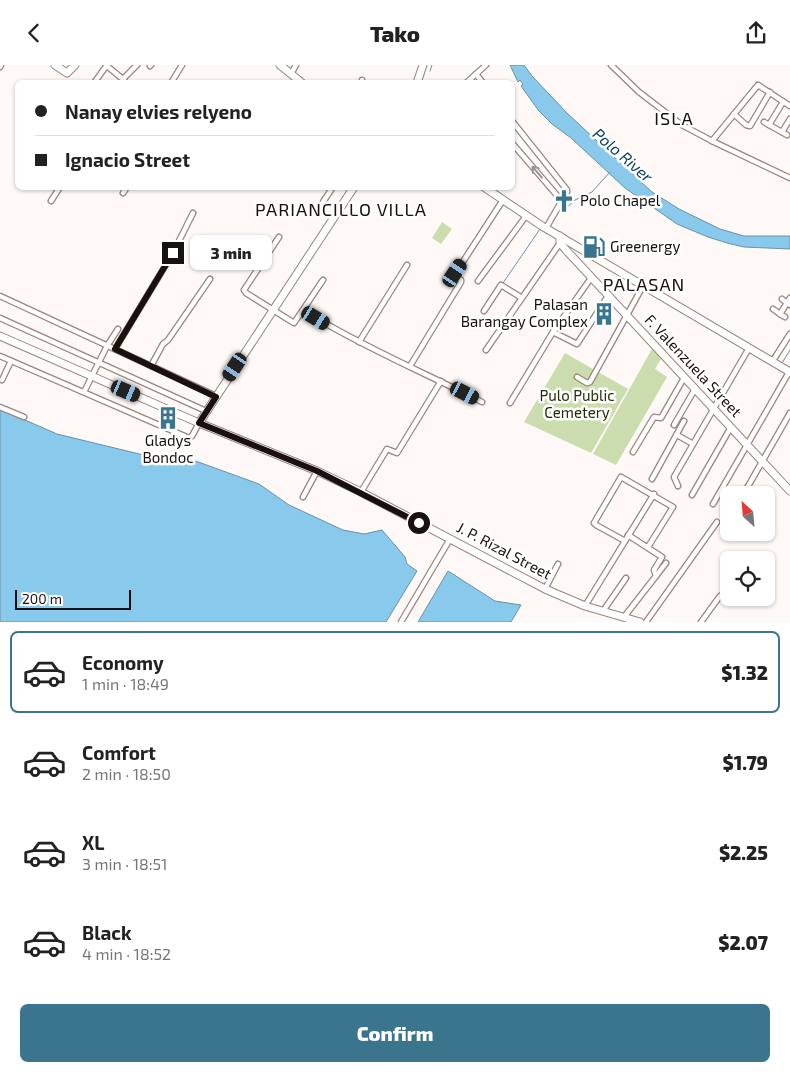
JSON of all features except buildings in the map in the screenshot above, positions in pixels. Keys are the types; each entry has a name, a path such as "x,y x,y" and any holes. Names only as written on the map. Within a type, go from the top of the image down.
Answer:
{"main road":[{"path":"55,65 65,72 69,72 75,65"},
{"path":"280,65 298,80"},
{"path":"418,80 423,65"},
{"path":"199,423 272,309 352,190"},
{"path":"488,190 560,239 790,372"},
{"name":"F. Valenzuela Street","path":"560,239 591,278 790,491"},
{"name":"J. P. Rizal Street","path":"0,336 199,423 317,471 361,492 544,589 585,605 640,622"}],"street":[{"path":"96,80 107,65 122,80"},
{"path":"124,80 136,65"},
{"path":"173,80 182,65"},
{"path":"291,74 296,65"},
{"path":"469,80 486,65"},
{"path":"611,65 639,92 676,121 712,141 790,178"},
{"path":"476,74 481,80"},
{"path":"712,141 757,86 760,85 790,106"},
{"path":"734,114 746,125 750,126 770,93"},
{"path":"783,101 767,123 784,134 790,119"},
{"path":"515,125 567,191 546,228"},
{"path":"515,146 561,200"},
{"path":"51,201 58,190"},
{"path":"322,202 331,190"},
{"path":"410,366 461,282 461,280 455,277 455,273 503,200"},
{"path":"115,349 173,253 193,213"},
{"path":"478,281 526,216"},
{"path":"279,237 244,290 246,293 294,323 324,280"},
{"path":"486,350 560,239"},
{"path":"359,342 407,265"},
{"path":"510,403 553,332 591,278"},
{"path":"151,365 162,344 168,340 210,279"},
{"path":"484,311 502,285 522,298"},
{"path":"577,377 587,383 590,382 643,286"},
{"path":"0,296 216,397"},
{"path":"553,332 577,344 608,296"},
{"path":"773,309 783,315 790,298"},
{"path":"782,299 788,304"},
{"path":"0,318 206,411"},
{"path":"316,318 359,342 482,402"},
{"path":"84,393 107,346 118,329"},
{"path":"772,362 790,334"},
{"path":"678,486 674,477 749,348"},
{"path":"0,356 189,438 199,423"},
{"path":"2,380 11,361"},
{"path":"713,504 790,372"},
{"path":"633,452 654,416 661,418 684,377"},
{"path":"361,492 387,449 397,453 442,381"},
{"path":"674,425 695,389"},
{"path":"0,407 24,417"},
{"path":"748,486 790,413"},
{"path":"652,479 684,421"},
{"path":"692,495 731,427"},
{"path":"677,435 692,444"},
{"path":"303,497 317,471"},
{"path":"625,541 594,523 620,478 623,477 673,507 648,547"},
{"path":"585,605 654,495"},
{"path":"646,622 717,522"},
{"path":"628,535 662,557 654,570 656,576"},
{"path":"401,622 450,539"},
{"path":"624,617 666,563"},
{"path":"544,589 558,565"},
{"path":"604,611 626,578"},
{"path":"701,622 720,596"}],"green space":[{"path":"442,222 452,229 441,244 432,238"},
{"path":"653,347 662,357 655,369 667,377 616,465 593,454"},
{"name":"Pulo Public Cemetery","path":"565,353 628,389 591,453 524,422"}],"water":[{"path":"510,65 524,65 567,113 652,192 679,209 720,229 744,236 790,236 790,249 744,247 708,237 677,224 625,188 571,138 552,124 539,111 521,86 523,84 520,80 518,82"},
{"path":"0,409 57,434 160,459 190,459 259,484 289,505 343,530 364,534 382,530 405,557 407,564 417,571 386,622 0,622"},
{"path":"448,571 495,601 521,605 511,622 418,622"}],"waterway":[{"path":"430,71 432,65"},
{"path":"558,211 563,211 575,200 592,192 609,173"},
{"path":"503,283 540,229"},
{"path":"782,363 790,350"}],"place":[{"name":"Polo Chapel","path":"564,201"},
{"name":"Greenergy","path":"594,247"},
{"name":"Palasan Barangay Complex","path":"604,314"},
{"name":"Gladys Bondoc","path":"168,418"}],"district":[{"name":"ISLA","path":"674,119"},
{"name":"PARIANCILLO VILLA","path":"341,210"},
{"name":"PALASAN","path":"644,285"}],"route":[{"path":"173,253 144,298 115,349 216,397 199,423 317,471 419,523"}],"water label":[{"name":"Polo River","path":"623,155"}]}
